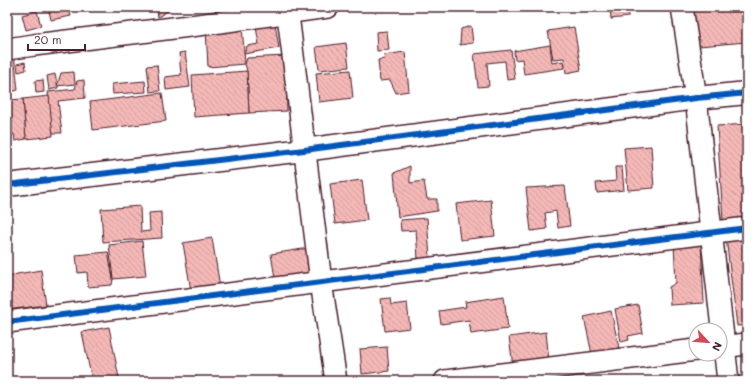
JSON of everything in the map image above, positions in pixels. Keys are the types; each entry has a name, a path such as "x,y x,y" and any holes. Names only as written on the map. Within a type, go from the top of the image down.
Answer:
{"street":[{"path":"7,49 287,10 328,7"},
{"path":"682,7 696,98 720,322"},
{"path":"287,10 321,282 336,381"},
{"path":"7,185 304,150 696,98 747,93"},
{"path":"7,322 747,228"},
{"path":"728,346 747,344"},
{"path":"445,381 688,351"},
{"path":"725,362 728,381"}],"building":[{"path":"60,7 69,7 71,16 51,20 49,11"},
{"path":"156,7 174,7 158,17"},
{"path":"610,7 628,7 628,17 611,19"},
{"path":"693,7 747,7 747,42 699,46"},
{"path":"7,10 10,34 7,35"},
{"path":"37,11 41,26 26,30 22,15"},
{"path":"275,24 279,48 244,54 247,46 259,44 256,27"},
{"path":"242,26 245,64 208,67 206,29"},
{"path":"471,26 473,43 460,45 461,29"},
{"path":"574,27 581,70 566,73 564,58 553,59 548,31"},
{"path":"387,31 389,50 377,51 376,32"},
{"path":"346,43 349,67 319,70 316,47"},
{"path":"550,45 552,63 563,61 564,68 524,74 522,59 515,60 514,51"},
{"path":"511,50 515,79 507,80 505,61 487,63 489,86 478,87 474,54"},
{"path":"185,52 190,87 166,90 165,77 181,75 179,53"},
{"path":"405,52 409,91 396,93 390,80 380,81 378,60 385,59 384,55"},
{"path":"7,54 14,54 18,90 7,93"},
{"path":"286,56 287,111 249,113 247,71 245,64 247,58"},
{"path":"25,62 26,70 18,72 17,64"},
{"path":"157,65 160,91 150,92 147,66"},
{"path":"350,70 353,98 319,102 316,73"},
{"path":"247,71 249,113 194,117 192,75"},
{"path":"74,72 75,84 57,86 61,73"},
{"path":"55,74 58,88 49,90 47,76"},
{"path":"43,80 44,92 36,93 35,81"},
{"path":"84,80 85,98 58,101 62,133 52,133 48,92 75,89 77,81"},
{"path":"145,81 146,92 113,94 112,84"},
{"path":"162,93 166,121 93,130 90,102"},
{"path":"49,96 53,136 26,139 23,99"},
{"path":"23,99 26,139 15,141 14,134 7,135 7,100"},
{"path":"747,124 747,218 723,220 717,126"},
{"path":"651,146 654,188 628,190 624,148"},
{"path":"410,166 410,183 424,181 427,199 437,199 437,211 398,217 394,173"},
{"path":"615,167 622,167 624,190 597,193 596,183 616,181"},
{"path":"362,180 367,220 335,224 330,184"},
{"path":"565,186 570,226 558,228 556,211 545,213 547,229 531,231 526,188"},
{"path":"491,200 495,236 460,240 456,204"},
{"path":"140,206 141,232 150,231 149,213 161,212 162,238 103,242 101,209"},
{"path":"427,218 430,258 418,259 416,230 401,231 400,220"},
{"path":"747,236 747,325 737,326 726,238"},
{"path":"212,238 220,287 191,291 183,243"},
{"path":"142,241 146,276 113,279 109,245"},
{"path":"701,242 704,303 670,305 669,287 676,283 674,244"},
{"path":"7,246 10,268 7,269"},
{"path":"309,248 313,272 275,278 271,254"},
{"path":"108,252 113,279 112,285 88,287 87,272 78,273 76,255"},
{"path":"41,270 46,305 7,310 7,278 17,274"},
{"path":"504,296 508,329 471,334 469,320 441,324 439,311 466,307 465,302"},
{"path":"390,298 391,305 407,303 410,328 385,331 381,299"},
{"path":"638,305 643,333 628,336 629,340 621,342 615,309"},
{"path":"611,311 619,348 592,354 584,317"},
{"path":"109,327 119,378 105,381 92,381 82,332"},
{"path":"546,332 549,361 513,366 509,337"},
{"path":"387,347 389,371 362,374 360,349"},
{"path":"197,377 197,381 173,381"}],"cycle path":[{"path":"7,185 304,150 696,98 747,93"},
{"path":"7,322 747,228"}]}
